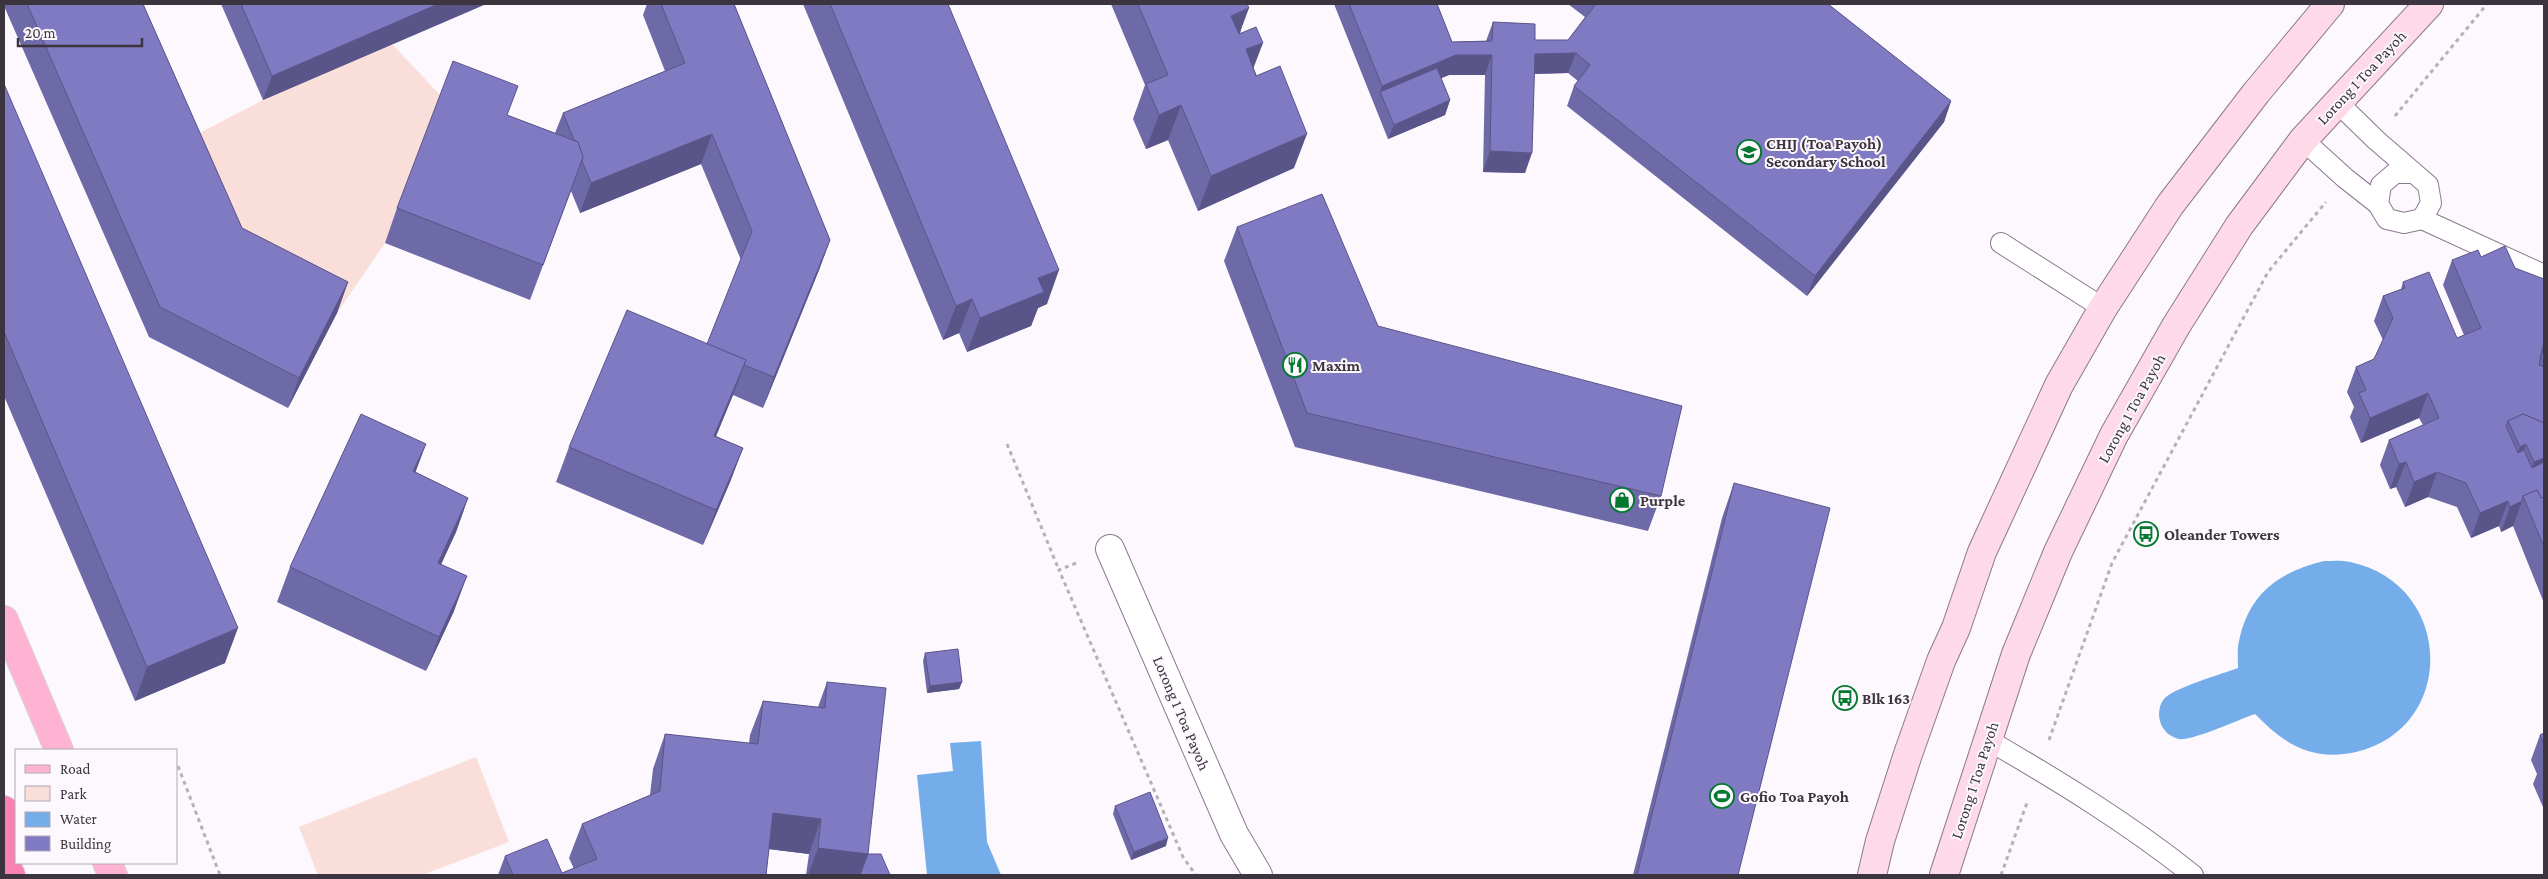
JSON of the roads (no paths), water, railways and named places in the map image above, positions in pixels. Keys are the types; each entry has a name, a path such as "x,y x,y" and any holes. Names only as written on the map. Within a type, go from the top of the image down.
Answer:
{"highway":[{"path":"4,810 15,838"},
{"path":"4,862 11,875"}],"main road":[{"path":"1872,875 1880,841 1908,754 1941,661 1956,628 1982,552 2058,385 2102,308 2170,205 2256,93 2330,4"},
{"name":"Lorong 1 Toa Payoh","path":"1944,875 2016,654 2058,552 2114,435 2176,326 2239,226 2304,140 2429,4"},
{"path":"4,620 59,749"}],"street":[{"name":"Lorong 1 Toa Payoh","path":"1110,549 1234,834 1258,875"}],"lane":[{"path":"2337,102 2376,140 2428,185 2431,203 2422,219"},
{"path":"2304,140 2345,178 2378,204 2387,220 2404,223 2422,219 2544,275"},
{"path":"2378,204 2381,185 2395,173 2414,173"},
{"path":"2001,242 2102,308"},
{"path":"1988,740 2038,769 2155,845 2193,875"}],"water":[{"path":"2324,561 2350,562 2384,575 2409,597 2424,625 2430,656 2427,686 2413,715 2390,738 2356,752 2340,754 2312,752 2300,748 2277,734 2255,714 2186,739 2179,739 2167,733 2161,724 2159,715 2162,701 2177,690 2238,668 2238,644 2244,624 2258,597 2280,578 2293,571"},
{"path":"981,741 987,842 1001,875 927,875 917,775 953,771 950,743"}],"place":[{"name":"CHIJ (Toa Payoh) Secondary School","path":"1749,152"},
{"name":"Maxim","path":"1295,365"},
{"name":"Purple","path":"1622,500"},
{"name":"Oleander Towers","path":"2146,534"},
{"name":"Blk 163","path":"1845,698"},
{"name":"Gofio Toa Payoh","path":"1722,796"}]}
